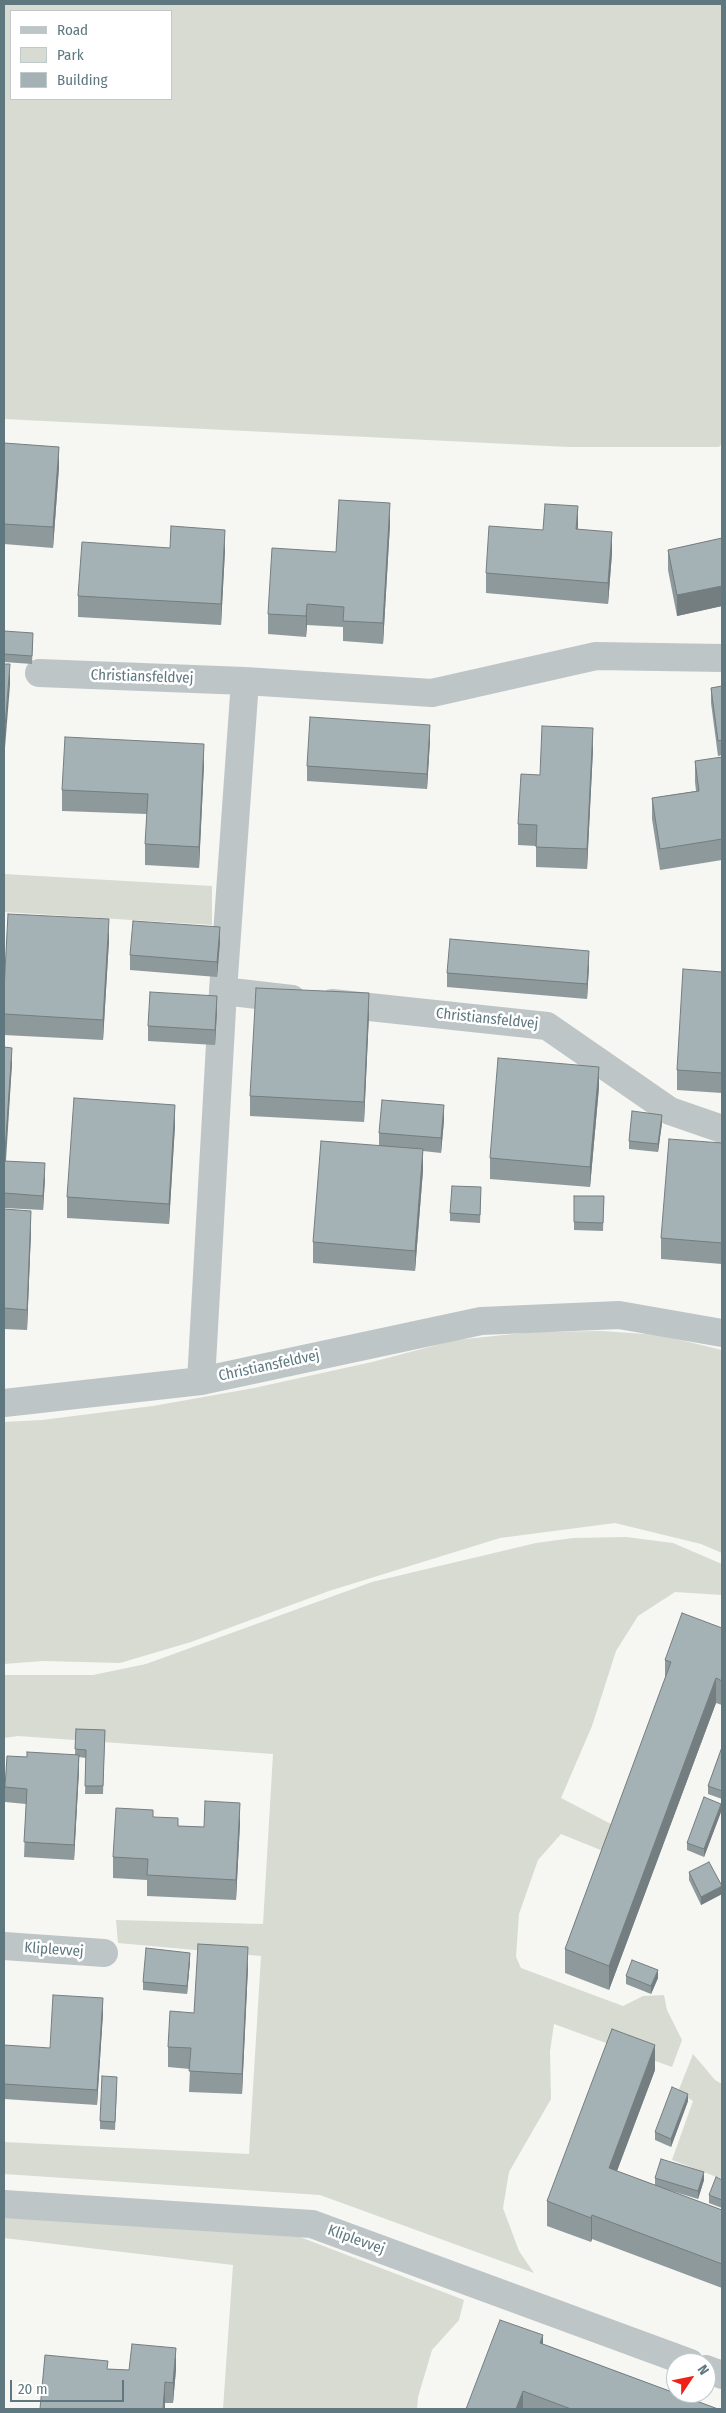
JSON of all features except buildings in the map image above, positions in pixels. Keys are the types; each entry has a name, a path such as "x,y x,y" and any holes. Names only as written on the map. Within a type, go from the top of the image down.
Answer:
{"street":[{"name":"Christiansfeldvej","path":"39,673 246,681 432,693 596,656 722,658"},
{"name":"Christiansfeldvej","path":"201,1381 222,991 246,681"},
{"name":"Christiansfeldvej","path":"222,991 547,1026 670,1112 722,1129"},
{"name":"Christiansfeldvej","path":"4,1404 201,1381 481,1321 619,1315 722,1333"},
{"name":"Kliplevvej","path":"4,1946 104,1953"},
{"name":"Kliplevvej","path":"4,2204 312,2224 666,2354"}],"green space":[{"path":"4,4 722,4 722,443 719,447 569,447 4,419"},
{"path":"4,874 212,886 212,925 4,912"},
{"path":"602,1331 660,1335 722,1350 722,1553 701,1544 615,1523 500,1538 329,1591 191,1642 120,1663 43,1661 4,1664 4,1422 42,1420 153,1406 254,1388 372,1362 456,1340 532,1332"},
{"path":"626,1537 673,1543 722,1564 722,1595 675,1592 638,1616 616,1651 592,1726 561,1798 613,1825 603,1851 561,1834 538,1860 519,1914 516,1957 521,1968 623,2006 643,1996 664,1995 667,2010 682,2040 672,2067 554,2024 550,2051 551,2099 509,2172 503,2208 519,2251 534,2273 320,2195 4,2174 4,2142 249,2154 261,1956 118,1943 116,1920 263,1924 273,1754 18,1736 4,1738 4,1675 93,1675 146,1664 372,1582 536,1543 573,1538"},
{"path":"693,2054 715,2080 722,2084 722,2179 672,2160 693,2101 678,2092"},
{"path":"4,2217 300,2237 464,2300 459,2320 432,2350 418,2397 417,2409 223,2409 233,2265 4,2238"}]}
